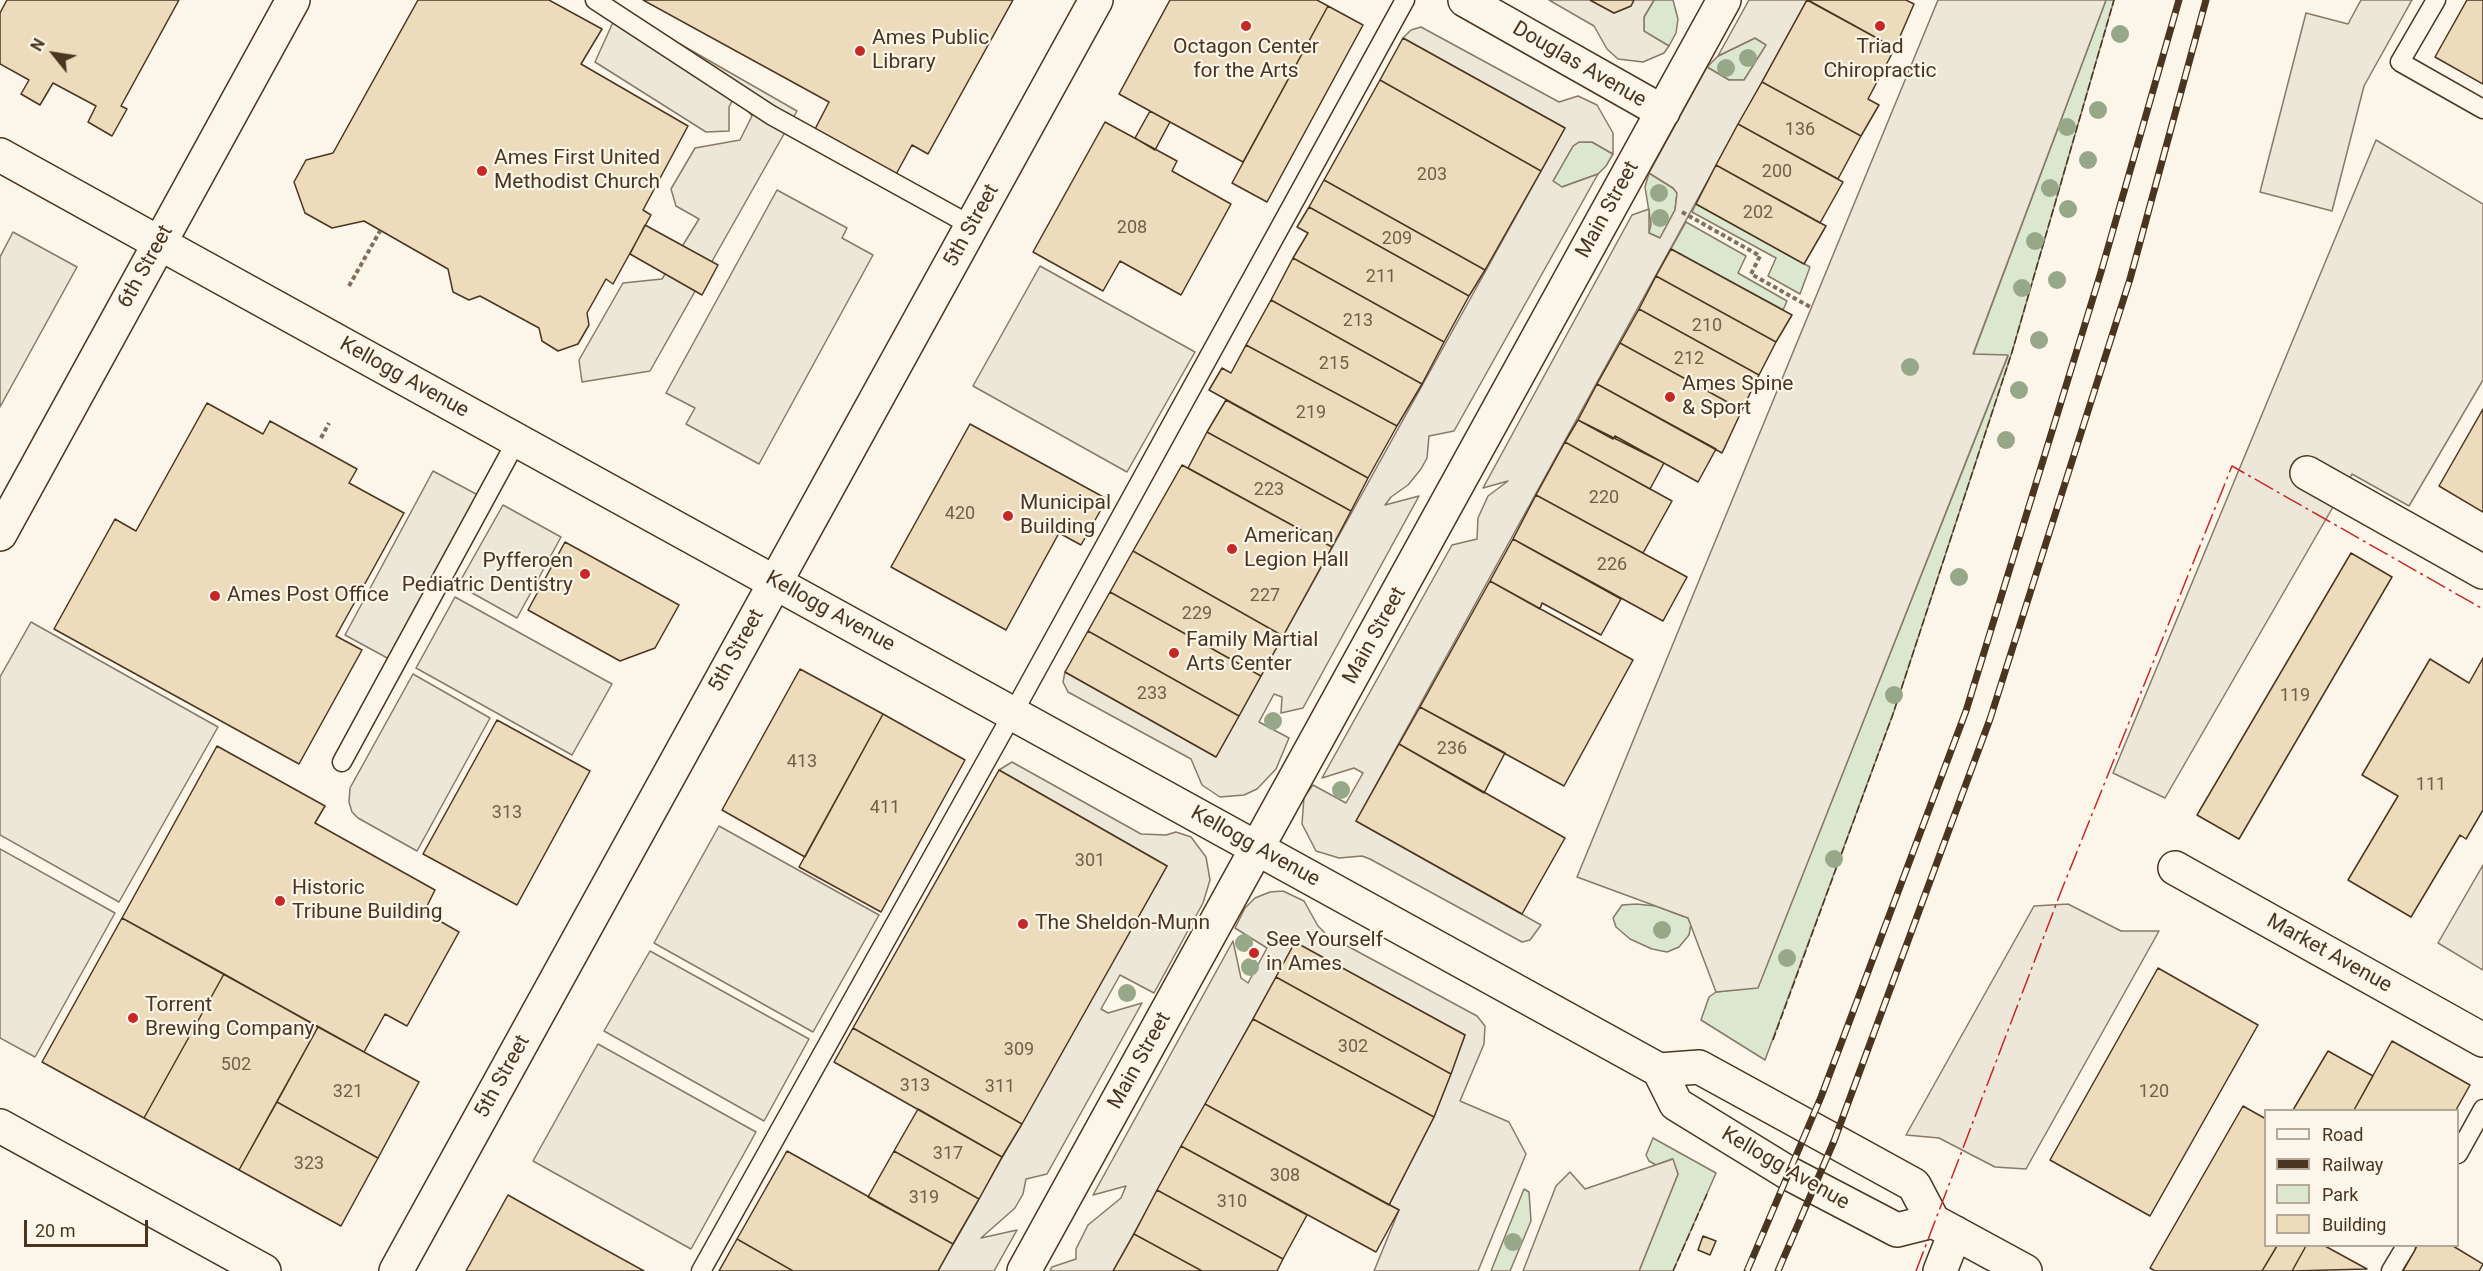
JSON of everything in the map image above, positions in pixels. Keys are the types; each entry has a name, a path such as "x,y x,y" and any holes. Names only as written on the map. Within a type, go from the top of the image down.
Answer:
{"street":[{"name":"6th Street","path":"0,534 293,0"},
{"name":"5th Street","path":"396,1271 1096,0"},
{"name":"Douglas Avenue","path":"1465,0 1662,112"},
{"name":"Main Street","path":"1024,1271 1724,0"},
{"name":"Kellogg Avenue","path":"0,155 1659,1070 1676,1104 1790,1174 1897,1230 1944,1227"},
{"path":"2307,473 2483,572"},
{"name":"Market Avenue","path":"2175,868 2483,1040"},
{"path":"1659,1070 1699,1067 1834,1141 1914,1185 1944,1227 2025,1271"},
{"path":"0,1126 264,1271"},
{"path":"1940,1271 1944,1227"}],"lane":[{"path":"595,0 771,115 972,226"},
{"path":"701,1271 1013,713 1405,0"},
{"path":"2436,0 2400,62 2481,108"},
{"path":"342,762 517,440"},
{"path":"2459,1151 2483,1109"},
{"path":"2391,1271 2405,1247"}],"path":[{"path":"1682,212 1760,256 1751,274 1812,308"},
{"path":"349,286 380,231"},
{"path":"321,438 329,423"}],"green space":[{"path":"1654,0 1673,0 1678,19 1676,33 1669,46 1644,32 1644,17"},
{"path":"2106,0 2114,0 2012,352 1893,714 1765,1060 1701,1020 1709,997 1716,992 1758,987 2008,356 1973,355"},
{"path":"1755,38 1767,45 1744,80 1729,80 1707,67 1718,56"},
{"path":"1579,142 1592,142 1613,154 1598,174 1562,187 1553,181 1573,146"},
{"path":"1649,173 1677,193 1675,210 1660,238 1649,233 1651,224 1645,187"},
{"path":"1696,204 1810,267 1800,294 1768,276 1776,258 1692,212"},
{"path":"1686,222 1746,256 1738,273 1787,301 1783,310 1671,249"},
{"path":"1622,905 1656,906 1688,918 1691,924 1689,935 1679,947 1667,952 1652,949 1630,939 1616,927 1613,918"},
{"path":"1653,1138 1716,1173 1673,1271 1639,1271 1678,1174 1672,1159 1656,1165 1649,1161 1646,1155"},
{"path":"1524,1189 1529,1192 1531,1221 1510,1271 1491,1271"}],"shaded area":[{"path":"1549,0 1590,0 1614,13 1631,6 1634,0 1654,0 1644,17 1644,31 1669,46 1664,53 1643,62 1618,59 1607,49 1594,26"},
{"path":"1749,0 1807,0 1356,821 1541,925 1530,940 1522,942 1370,859 1362,856 1339,858 1316,851 1302,824 1304,797 1313,785 1346,803 1363,773 1354,768 1322,778 1452,545 1477,539 1478,518 1488,496 1508,481 1483,488 1632,215 1649,209 1649,233 1660,238 1675,210 1677,193 1649,173 1707,67 1729,80 1744,80 1766,45 1755,38 1718,56"},
{"path":"1938,0 2106,0 1973,354 2008,355 1758,988 1716,992 1688,918 1577,877"},
{"path":"2361,0 2412,0 2364,86 2332,211 2260,192 2306,13 2348,24"},
{"path":"619,9 797,111 650,371 582,382 579,360 623,283 662,279 699,219 676,206 671,189 695,148 740,140 752,116 744,106 732,101 729,107 729,131 706,132 595,62"},
{"path":"1421,27 1559,102 1578,96 1597,105 1613,133 1613,154 1592,142 1579,142 1573,146 1553,181 1562,187 1598,174 1454,431 1429,436 1427,458 1421,469 1408,485 1391,497 1385,505 1419,496 1303,708 1281,713 1282,697 1274,694 1259,722 1289,738 1276,769 1257,789 1244,795 1220,797 1202,785 1191,759 1068,692 1063,682 1065,672 1216,757 1565,128 1403,38 1411,30"},
{"path":"2376,140 2483,204 2483,380 2409,506 2352,474 2165,798 2113,773"},
{"path":"777,190 847,228 842,238 873,255 759,464 686,424 695,408 666,393"},
{"path":"13,232 77,267 0,407 0,257"},
{"path":"1040,266 1195,352 1127,472 973,386"},
{"path":"433,471 491,502 402,666 345,635"},
{"path":"503,505 561,537 517,618 458,585"},
{"path":"455,597 612,684 572,755 416,668"},
{"path":"31,622 218,727 119,902 0,835 0,677"},
{"path":"413,674 490,718 417,851 358,818 352,812 349,802 350,788"},
{"path":"1012,762 1141,834 1166,835 1176,832 1191,837 1206,857 1210,880 1203,903 1154,993 1120,975 1101,1009 1108,1013 1142,1003 1047,1174 1026,1179 1023,1194 1015,1208 981,1238 1017,1230 994,1271 938,1271 1167,866 999,770"},
{"path":"719,826 879,915 813,1032 654,943"},
{"path":"0,849 115,913 35,1057 0,1038"},
{"path":"2483,865 2483,970 2438,943"},
{"path":"1283,891 1304,901 1318,926 1327,935 1477,1016 1485,1026 1484,1044 1460,1101 1509,1122 1526,1154 1478,1271 1374,1271 1399,1210 1389,1205 1434,1117 1465,1035 1295,943 1113,1271 1050,1271 1052,1267 1076,1259 1076,1249 1088,1225 1121,1198 1126,1186 1093,1195 1233,941 1241,978 1248,983 1267,948 1235,928 1245,908 1255,898 1270,892"},
{"path":"2068,904 2121,931 2159,931 2026,1169 1995,1167 1939,1138 1906,1135 2034,906"},
{"path":"650,951 809,1039 764,1121 604,1031"},
{"path":"598,1044 756,1132 691,1249 533,1161"},
{"path":"1673,1159 1678,1174 1639,1271 1523,1271 1556,1186 1570,1172 1585,1189"}],"building":[{"path":"7,0 179,0 121,106 127,109 112,136 88,122 96,106 53,83 40,105 21,94 29,80 0,64 0,13"},
{"name":"Ames First United Methodist Church","path":"418,0 549,0 602,29 581,64 688,126 643,210 651,215 613,284 606,279 587,313 589,325 578,344 558,351 542,341 539,328 480,296 469,300 453,292 448,269 364,221 332,228 305,213 294,182 306,160 333,153"},
{"name":"Ames Public Library","path":"643,0 1013,0 928,154 912,145 894,178 813,133 829,102"},
{"path":"1170,0 1317,0 1328,6 1243,162 1119,94"},
{"path":"1590,0 1634,0 1631,6 1614,13"},
{"path":"1807,0 1895,48 1868,99 1879,105 1861,136 1762,82"},
{"name":"Triad Chiropractic","path":"1808,0 1906,0 1914,4 1895,48"},
{"path":"2467,0 2483,0 2483,84 2435,57"},
{"path":"1328,6 1363,25 1267,202 1232,183"},
{"path":"1403,38 1565,128 1541,171 1380,80"},
{"path":"1380,80 1541,171 1485,270 1324,180"},
{"path":"1762,82 1861,136 1838,179 1738,124"},
{"path":"1150,111 1170,122 1155,150 1135,138"},
{"path":"1105,122 1177,161 1172,171 1231,204 1181,295 1120,261 1103,291 1033,252"},
{"path":"1738,124 1843,182 1820,223 1716,165"},
{"path":"1716,165 1826,226 1804,264 1696,204"},
{"path":"1324,180 1485,270 1469,296 1309,207"},
{"path":"1309,207 1469,296 1444,342 1293,258 1308,233 1297,227"},
{"path":"645,225 718,265 702,295 630,254"},
{"path":"1671,249 1792,315 1776,342 1656,276"},
{"path":"1293,258 1444,342 1422,384 1271,300"},
{"path":"1656,276 1776,342 1759,375 1639,309"},
{"path":"1271,300 1422,384 1397,426 1246,345"},
{"path":"1639,309 1759,375 1742,410 1620,343"},
{"name":"Ames Spine & Sport","path":"1620,343 1742,410 1722,453 1597,384"},
{"path":"1246,345 1397,426 1368,478 1209,390 1222,368 1231,373"},
{"path":"1597,384 1716,449 1698,482 1615,436 1613,439 1578,420"},
{"path":"1226,400 1368,478 1351,511 1207,432"},
{"name":"Ames Post Office","path":"207,403 263,434 270,421 357,469 349,483 404,513 336,636 362,650 299,764 54,629 115,519 136,531"},
{"path":"2483,409 2483,512 2439,486"},
{"path":"1578,420 1664,463 1650,489 1565,442"},
{"name":"Municipal Building","path":"970,424 1107,499 1081,545 1059,533 1006,630 891,567"},
{"path":"1207,432 1351,511 1332,547 1188,468"},
{"path":"1565,442 1672,501 1643,553 1536,495"},
{"name":"American Legion Hall","path":"1182,465 1332,547 1283,636 1133,551"},
{"path":"1536,495 1687,577 1663,621 1513,539"},
{"path":"1513,539 1621,599 1601,635 1542,603 1540,609 1490,581"},
{"name":"Pyfferoen Pediatric Dentistry","path":"565,542 679,605 655,648 620,661 528,610"},
{"path":"1133,551 1283,636 1261,676 1110,592"},
{"path":"2351,553 2392,577 2239,839 2197,815"},
{"path":"1490,581 1633,660 1564,786 1420,707"},
{"name":"Family Martial Arts Center","path":"1110,592 1261,676 1239,716 1088,631"},
{"path":"1088,631 1239,716 1216,757 1065,672"},
{"path":"2483,658 2483,810 2466,839 2460,835 2411,917 2348,880 2398,796 2362,775 2430,659 2469,683"},
{"path":"800,669 883,714 805,857 722,810"},
{"path":"1420,707 1505,753 1484,793 1399,744"},
{"path":"883,714 965,760 881,912 799,867"},
{"path":"497,720 590,771 517,905 423,854"},
{"path":"1399,744 1565,838 1522,914 1356,821"},
{"name":"Historic Tribune Building","path":"217,746 325,806 315,823 435,890 424,912 459,932 407,1026 385,1014 364,1052 122,918"},
{"name":"The Sheldon-Munn","path":"999,770 1167,866 1022,1124 853,1028"},
{"name":"Torrent Brewing Company","path":"122,918 224,974 144,1118 42,1062"},
{"path":"1295,942 1465,1035 1451,1074 1276,977"},
{"path":"2158,968 2258,1025 2150,1216 2050,1160"},
{"path":"224,974 318,1027 239,1170 144,1118"},
{"path":"1276,977 1451,1074 1434,1117 1253,1019"},
{"path":"1253,1019 1434,1117 1389,1205 1205,1104"},
{"path":"318,1027 419,1082 378,1158 277,1102"},
{"path":"853,1028 1022,1124 1002,1157 834,1062"},
{"path":"2392,1041 2470,1085 2457,1109 2355,1109"},
{"path":"2328,1051 2373,1076 2355,1109 2294,1109"},
{"path":"277,1102 378,1158 341,1226 239,1170"},
{"path":"1205,1104 1399,1210 1376,1252 1181,1146"},
{"path":"2243,1106 2264,1118 2264,1247 2276,1247 2262,1271 2155,1271 2150,1268"},
{"path":"918,1109 1002,1157 979,1199 894,1151"},
{"path":"1181,1146 1307,1215 1283,1259 1157,1190"},
{"path":"787,1151 953,1244 938,1271 793,1271 737,1239"},
{"path":"894,1151 979,1199 953,1244 868,1197"},
{"path":"1157,1190 1283,1259 1277,1271 1202,1271 1134,1234"},
{"path":"508,1195 586,1239 644,1271 466,1271"},
{"path":"1134,1234 1202,1271 1113,1271"},
{"path":"1703,1236 1716,1241 1710,1255 1698,1250"},
{"path":"737,1239 793,1271 719,1271"},
{"path":"2276,1247 2305,1247 2292,1271 2262,1271"},
{"path":"2305,1247 2327,1247 2367,1269 2292,1271"},
{"path":"2416,1247 2455,1247 2483,1264 2479,1271 2403,1271"}],"railway":[{"path":"1747,1271 1821,1097 1966,711 2101,272 2179,0"},
{"path":"1778,1271 1834,1141 1990,719 2130,279 2206,0"}],"fence":[{"path":"1773,1040 1893,714 2012,352 2114,0"},
{"path":"1673,1271 1707,1194"}],"power":[{"path":"1916,1271 2062,889 2232,466 2483,609"}],"place":[{"name":"Octagon Center for the Arts","path":"1246,26"},
{"name":"Triad Chiropractic","path":"1880,26"},
{"name":"Ames Public Library","path":"860,51"},
{"name":"Ames First United Methodist Church","path":"482,171"},
{"name":"Ames Spine & Sport","path":"1670,397"},
{"name":"Municipal Building","path":"1008,516"},
{"name":"American Legion Hall","path":"1232,549"},
{"name":"Pyfferoen Pediatric Dentistry","path":"585,574"},
{"name":"Ames Post Office","path":"215,596"},
{"name":"Family Martial Arts Center","path":"1174,653"},
{"name":"Historic Tribune Building","path":"280,901"},
{"name":"The Sheldon-Munn","path":"1023,924"},
{"name":"See Yourself in Ames","path":"1254,953"},
{"name":"Torrent Brewing Company","path":"133,1018"}]}
